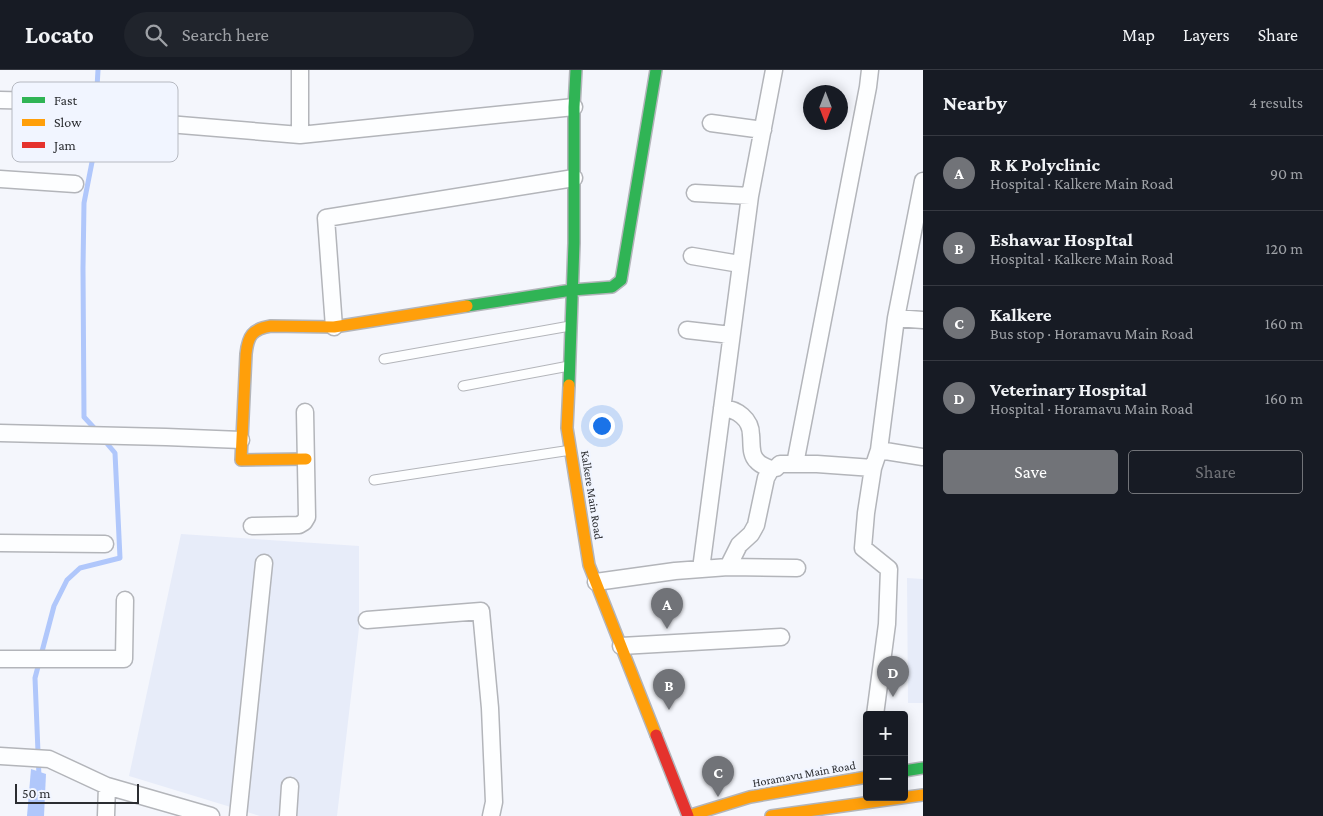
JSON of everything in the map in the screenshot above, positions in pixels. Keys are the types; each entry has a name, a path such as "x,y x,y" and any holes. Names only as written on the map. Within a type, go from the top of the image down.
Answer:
{"street":[{"path":"300,70 300,135"},
{"name":"Kalkere Main Road","path":"576,70 572,290 567,428 589,565 688,816"},
{"path":"306,460 241,460 246,348 252,333 260,328 271,326 334,327 572,290 612,287 621,280 656,70"},
{"path":"701,569 740,264 750,196 774,70"},
{"path":"795,464 870,70"},
{"path":"178,125 300,135 574,107"},
{"path":"711,123 763,130"},
{"path":"334,327 326,218 574,178"},
{"path":"0,179 75,184"},
{"path":"876,711 887,624 889,570 863,548 873,468 879,450 896,318 923,181"},
{"path":"695,193 750,196"},
{"path":"692,256 740,264"},
{"path":"896,318 923,320"},
{"path":"687,330 731,335"},
{"path":"722,408 740,413 747,421 751,432 751,449 756,461 771,469 776,468 780,464 873,468"},
{"path":"252,526 299,525 307,517 305,412"},
{"path":"0,433 241,440"},
{"path":"879,450 923,457"},
{"path":"728,567 738,545 751,534 756,525 766,478 771,469"},
{"path":"0,543 105,544"},
{"path":"238,816 264,563"},
{"path":"596,582 675,571 728,567 797,568"},
{"path":"0,659 124,659 125,600"},
{"path":"367,620 482,611 494,802 491,816"},
{"path":"621,646 781,637"},
{"path":"0,756 49,759 108,786 211,816"},
{"path":"908,770 923,768"},
{"name":"Horamavu Main Road","path":"688,816 750,797 863,778"},
{"path":"106,816 108,786"},
{"path":"288,816 290,786"},
{"path":"908,796 923,795"},
{"path":"771,816 863,798"}],"lane":[{"path":"384,359 570,326"},
{"path":"463,386 570,366"},
{"path":"374,480 571,450"}],"shaded area":[{"path":"181,534 359,546 359,628 337,816 260,816 129,776"},
{"path":"907,578 923,579 923,703 908,703"}],"water":[{"path":"31,769 46,774 44,816 27,816"}],"waterway":[{"path":"97,82 98,70"},
{"path":"92,162 84,203 84,417 97,431"},
{"path":"39,777 35,678 54,606 67,580 80,568 120,558 115,453 104,440"}],"traffic: fast":[{"path":"569,385 574,243 574,107 576,70"},
{"path":"467,306 572,290 612,287 621,280 656,70"},
{"path":"908,770 923,768"}],"traffic: slow":[{"path":"306,459 241,460 246,354 248,342 255,331 271,326 334,327 467,306"},
{"path":"569,385 567,428 589,565 656,735"},
{"path":"688,816 750,797 863,778"},
{"path":"771,816 923,795"}],"traffic: jam":[{"path":"656,735 688,816"}],"place":[{"name":"R K Polyclinic","path":"667,629"},
{"name":"Veterinary Hospital","path":"893,697"},
{"name":"Eshawar HospItal","path":"669,710"},
{"name":"Kalkere","path":"718,797"}]}
